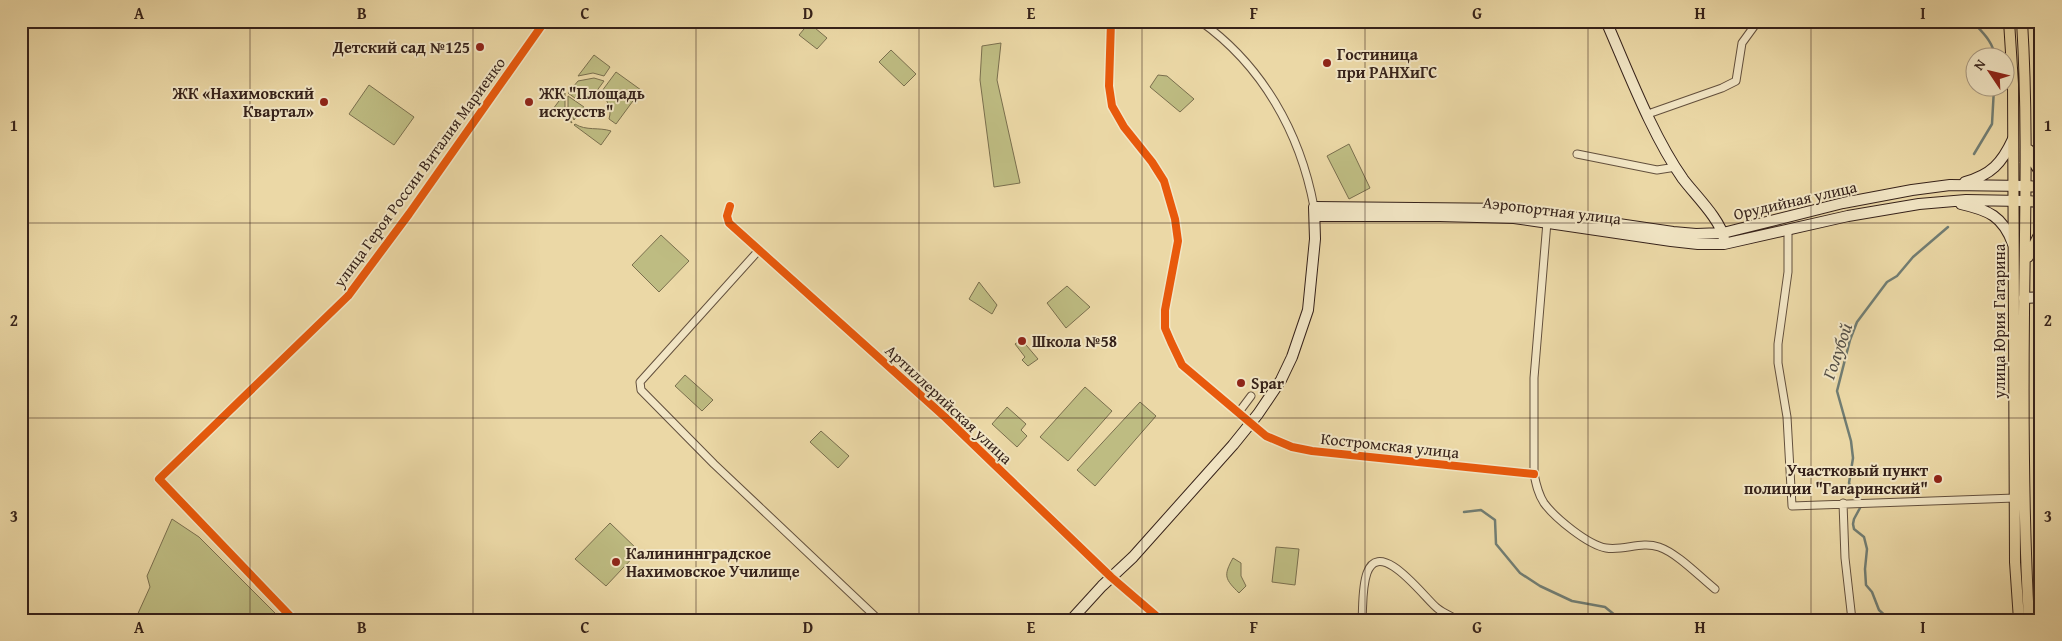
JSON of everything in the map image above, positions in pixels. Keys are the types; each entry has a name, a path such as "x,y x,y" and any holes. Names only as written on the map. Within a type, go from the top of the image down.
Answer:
{"main road":[{"name":"Орудийная улица","path":"1606,21 1648,114 1676,167 1723,233 1843,203 1912,190 1950,186 2027,186"},
{"name":"улица Юрия Гагарина","path":"2009,21 2014,186 2015,562 2019,620"},
{"name":"улица Юрия Гагарина","path":"2022,21 2027,186 2024,298 2025,553 2029,620"},
{"path":"2026,137 2032,159 2041,174"},
{"path":"1950,186 1977,179 1994,168 2006,156 2013,138"},
{"path":"2027,186 2041,187"},
{"path":"1948,200 1990,213 1999,220 2008,232 2014,250"},
{"name":"Орудийная улица","path":"1724,244 1848,216 1948,200 2027,201"},
{"path":"2027,201 2041,202"},
{"name":"Аэропортная улица","path":"1314,211 1510,208 1673,232 1696,234 1723,233"},
{"name":"Аэропортная улица","path":"1314,211 1478,216 1547,222 1682,242 1724,244"},
{"path":"1071,620 1111,577 1133,557 1251,423 1280,380 1292,357 1306,317 1311,285 1314,211"},
{"path":"2025,262 2041,231"},
{"path":"1723,233 1724,244"},
{"path":"2024,298 2041,297"}],"street":[{"name":"улица Героя России Виталия Мариенко","path":"294,620 159,479 348,296 409,214 544,21"},
{"name":"Костромская улица","path":"1111,21 1109,86 1112,106 1124,127 1152,162 1164,181 1176,219 1178,241 1164,310 1165,328 1182,365 1276,442 1312,451 1534,474"},
{"path":"1200,21 1222,39 1246,63 1275,101 1300,154 1314,211"},
{"path":"1648,114 1722,88 1736,81 1742,44 1758,21"},
{"path":"1577,154 1657,170 1676,167"},
{"name":"Артиллерийская улица","path":"730,206 729,223 946,418 1111,577 1160,620"},
{"path":"1547,222 1534,378 1534,474 1537,489 1554,515 1591,542 1604,548 1617,549 1646,544 1660,547 1715,589"},
{"path":"1788,231 1788,272 1778,344 1778,362 1787,417 1792,506 2015,498"},
{"path":"759,250 640,382 641,390 714,464 879,620"},
{"path":"1239,412 1251,396"},
{"path":"1843,503 1845,558 1852,620"},
{"path":"1362,620 1367,575 1370,567 1377,563 1388,563 1405,574 1437,608 1458,620"}],"shaded area":[{"path":"809,23 827,38 817,49 799,35"},
{"path":"1001,43 997,80 1020,183 994,187 980,80 982,46"},
{"path":"891,50 916,74 904,86 879,62"},
{"path":"594,55 610,67 604,76 593,73 578,76"},
{"path":"616,72 641,90 616,124 609,119 610,108 607,102 599,95"},
{"path":"1158,75 1167,76 1194,99 1180,112 1150,87"},
{"path":"594,78 604,81 593,96 586,96 579,101 568,93 578,81"},
{"path":"369,85 414,117 394,145 349,114"},
{"path":"565,93 565,110 572,123 553,109"},
{"path":"568,96 584,107 574,120 568,108"},
{"path":"575,124 584,127 611,131 601,145"},
{"path":"1349,144 1370,188 1349,199 1327,156"},
{"path":"661,235 689,261 659,292 632,265"},
{"path":"979,282 997,305 992,314 969,299"},
{"path":"1067,286 1090,307 1066,328 1047,303"},
{"path":"1021,339 1038,359 1028,366 1022,360 1025,357 1015,344"},
{"path":"685,375 713,400 702,411 675,386"},
{"path":"1085,387 1112,411 1068,461 1040,437"},
{"path":"1140,402 1156,416 1095,486 1077,470"},
{"path":"1007,407 1026,424 1021,430 1027,436 1017,447 992,424"},
{"path":"821,431 849,456 838,468 810,442"},
{"path":"172,519 199,537 282,620 135,620 150,587 147,576"},
{"path":"610,523 639,551 606,586 575,559"},
{"path":"1276,547 1299,549 1295,585 1272,582"},
{"path":"1233,558 1241,563 1241,576 1246,586 1239,593 1228,581 1227,577"}],"waterway":[{"name":"Голубой","path":"1972,21 1990,42 1992,48"},
{"name":"Голубой","path":"1974,154 1992,124 1993,98"},
{"name":"Голубой","path":"1890,620 1879,610 1872,592 1866,585 1867,549 1864,537 1854,529 1853,524 1860,508 1860,498 1849,483 1853,458 1851,441 1837,391 1850,340 1857,322 1887,282 1897,276 1913,257 1948,227"},
{"path":"1464,512 1481,510 1495,520 1496,544 1520,573 1540,586 1572,601 1605,607 1621,620"}],"cycle path":[{"path":"294,620 159,479 348,296 409,214 545,21"},
{"path":"1111,21 1109,86 1112,106 1124,127 1152,162 1164,181 1175,219 1178,241 1165,310 1165,328 1182,365 1266,436 1292,447 1312,451 1534,474"},
{"path":"730,206 727,216 729,223 946,418 1111,577 1161,620"}],"place":[{"name":"Детский сад №125","path":"480,47"},
{"name":"Гостиница при РАНХиГС","path":"1327,63"},
{"name":"ЖК «Нахимовский Квартал»","path":"324,102"},
{"name":"ЖК \"Площадь искусств\"","path":"529,102"},
{"name":"Школа №58","path":"1022,341"},
{"name":"Spar","path":"1241,383"},
{"name":"Участковый пункт полиции \"Гагаринский\"","path":"1938,479"},
{"name":"Калининнградское Нахимовское Училище","path":"616,562"}]}
